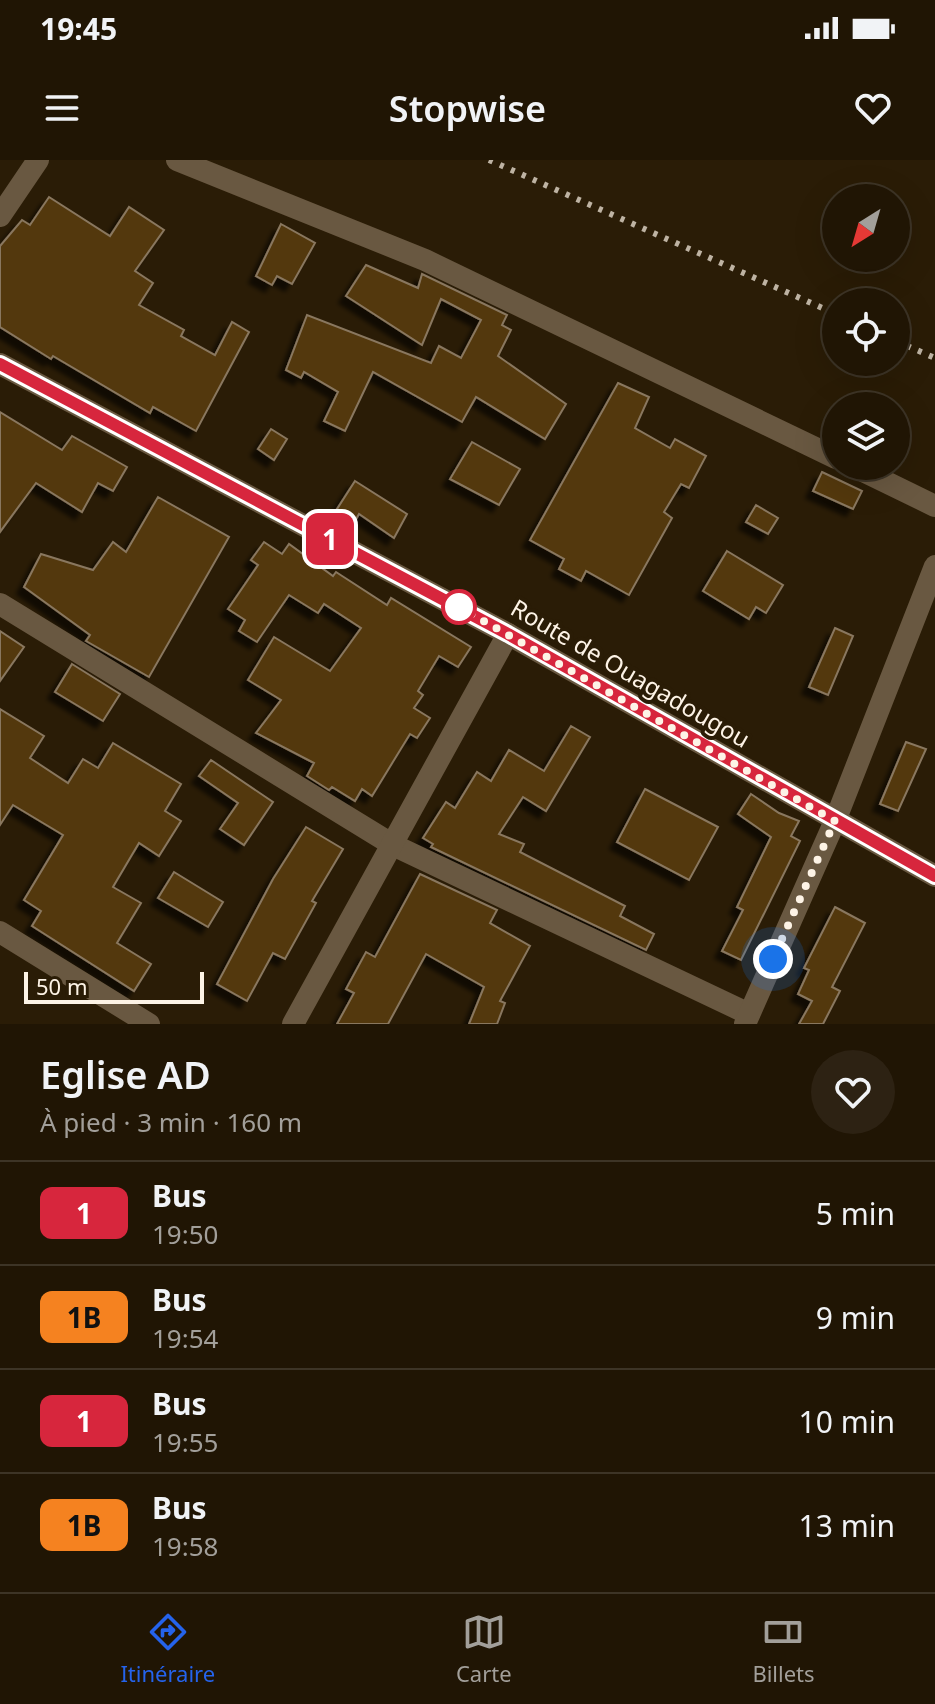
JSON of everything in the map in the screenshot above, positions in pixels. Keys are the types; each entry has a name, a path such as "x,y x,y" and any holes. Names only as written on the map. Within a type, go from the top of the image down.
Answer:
{"street":[{"path":"0,216 38,160"},
{"path":"177,160 425,260 822,451"},
{"name":"Route de Ouagadougou","path":"0,364 508,634 935,876"},
{"path":"882,480 935,506"},
{"path":"0,604 393,845 747,1019 835,821 935,566"},
{"path":"293,1024 508,634"},
{"path":"0,932 149,1024"}],"building":[{"path":"49,197 110,236 129,207 164,230 135,271 153,283 139,305 184,330 181,336 215,355 232,322 249,332 196,431 153,407 150,413 0,327 0,246 22,220 30,225"},
{"path":"281,224 315,243 292,284 277,276 272,285 256,276"},
{"path":"366,265 418,288 422,274 507,315 502,325 511,330 498,356 566,404 545,439 476,397 462,422 373,372 345,431 324,421 338,392 304,372 301,378 286,370 307,315 431,363 439,346 461,358 481,320 441,299 422,345 346,296"},
{"path":"618,383 649,397 635,428 670,448 675,439 706,456 689,488 681,484 664,512 672,518 629,595 586,571 581,581 559,569 564,559 530,540"},
{"path":"0,412 62,450 72,436 127,467 113,491 98,483 82,512 36,483 0,532"},
{"path":"271,429 287,439 274,460 258,449"},
{"path":"472,442 520,469 499,505 450,479"},
{"path":"822,472 822,480 839,480 862,491 853,509 813,491"},
{"path":"355,481 407,514 394,538 359,514 355,521 337,509"},
{"path":"158,497 229,537 149,677 86,641 90,635 24,587 41,554 93,570 113,542 126,552"},
{"path":"756,505 778,518 768,534 746,522"},
{"path":"264,542 282,554 289,544 333,576 336,572 387,605 391,598 471,647 458,667 439,656 418,691 423,695 414,708 430,718 417,738 410,734 372,796 362,789 355,801 332,787 329,790 307,776 314,763 256,733 281,700 248,680 274,637 330,671 361,628 324,604 318,613 289,595 257,642 239,631 245,620 228,609 258,565 251,560"},
{"path":"727,551 783,585 766,613 756,607 749,619 703,591"},
{"path":"835,628 853,636 828,695 809,687"},
{"path":"0,631 24,647 0,681"},
{"path":"72,664 120,694 103,721 55,692"},
{"path":"0,709 44,736 30,758 68,783 83,759 98,768 113,743 181,784 165,811 181,821 159,856 139,843 113,887 141,903 117,943 151,964 134,991 32,926 41,911 24,900 63,835 13,805 0,825"},
{"path":"571,726 590,737 546,811 523,797 499,834 524,844 520,852 625,906 620,916 654,934 646,950 431,847 433,844 423,838 446,802 455,808 477,772 491,781 509,750 544,771"},
{"path":"906,742 926,749 898,811 880,804"},
{"path":"211,760 273,802 244,845 220,829 238,803 199,776"},
{"path":"645,789 718,827 689,880 617,842"},
{"path":"751,794 779,813 799,821 791,836 800,841 741,960 722,951 743,910 737,907 771,837 738,814"},
{"path":"306,827 343,849 312,901 316,903 285,959 273,953 247,1001 217,984 273,879"},
{"path":"174,872 223,902 208,927 158,898"},
{"path":"420,874 497,910 490,923 530,946 500,1001 505,1003 497,1024 469,1024 484,987 426,954 388,1024 337,1024 354,993 346,989 366,952 375,957"},
{"path":"835,907 865,923 832,987 840,991 823,1024 799,1024 812,1001 798,994 809,970 804,968"}],"railway":[{"path":"489,160 822,308"},
{"path":"910,347 935,358"}],"bus line":[{"name":"1","path":"0,364 508,634 935,876"}],"route":[{"path":"459,607 835,821 773,959"}]}
